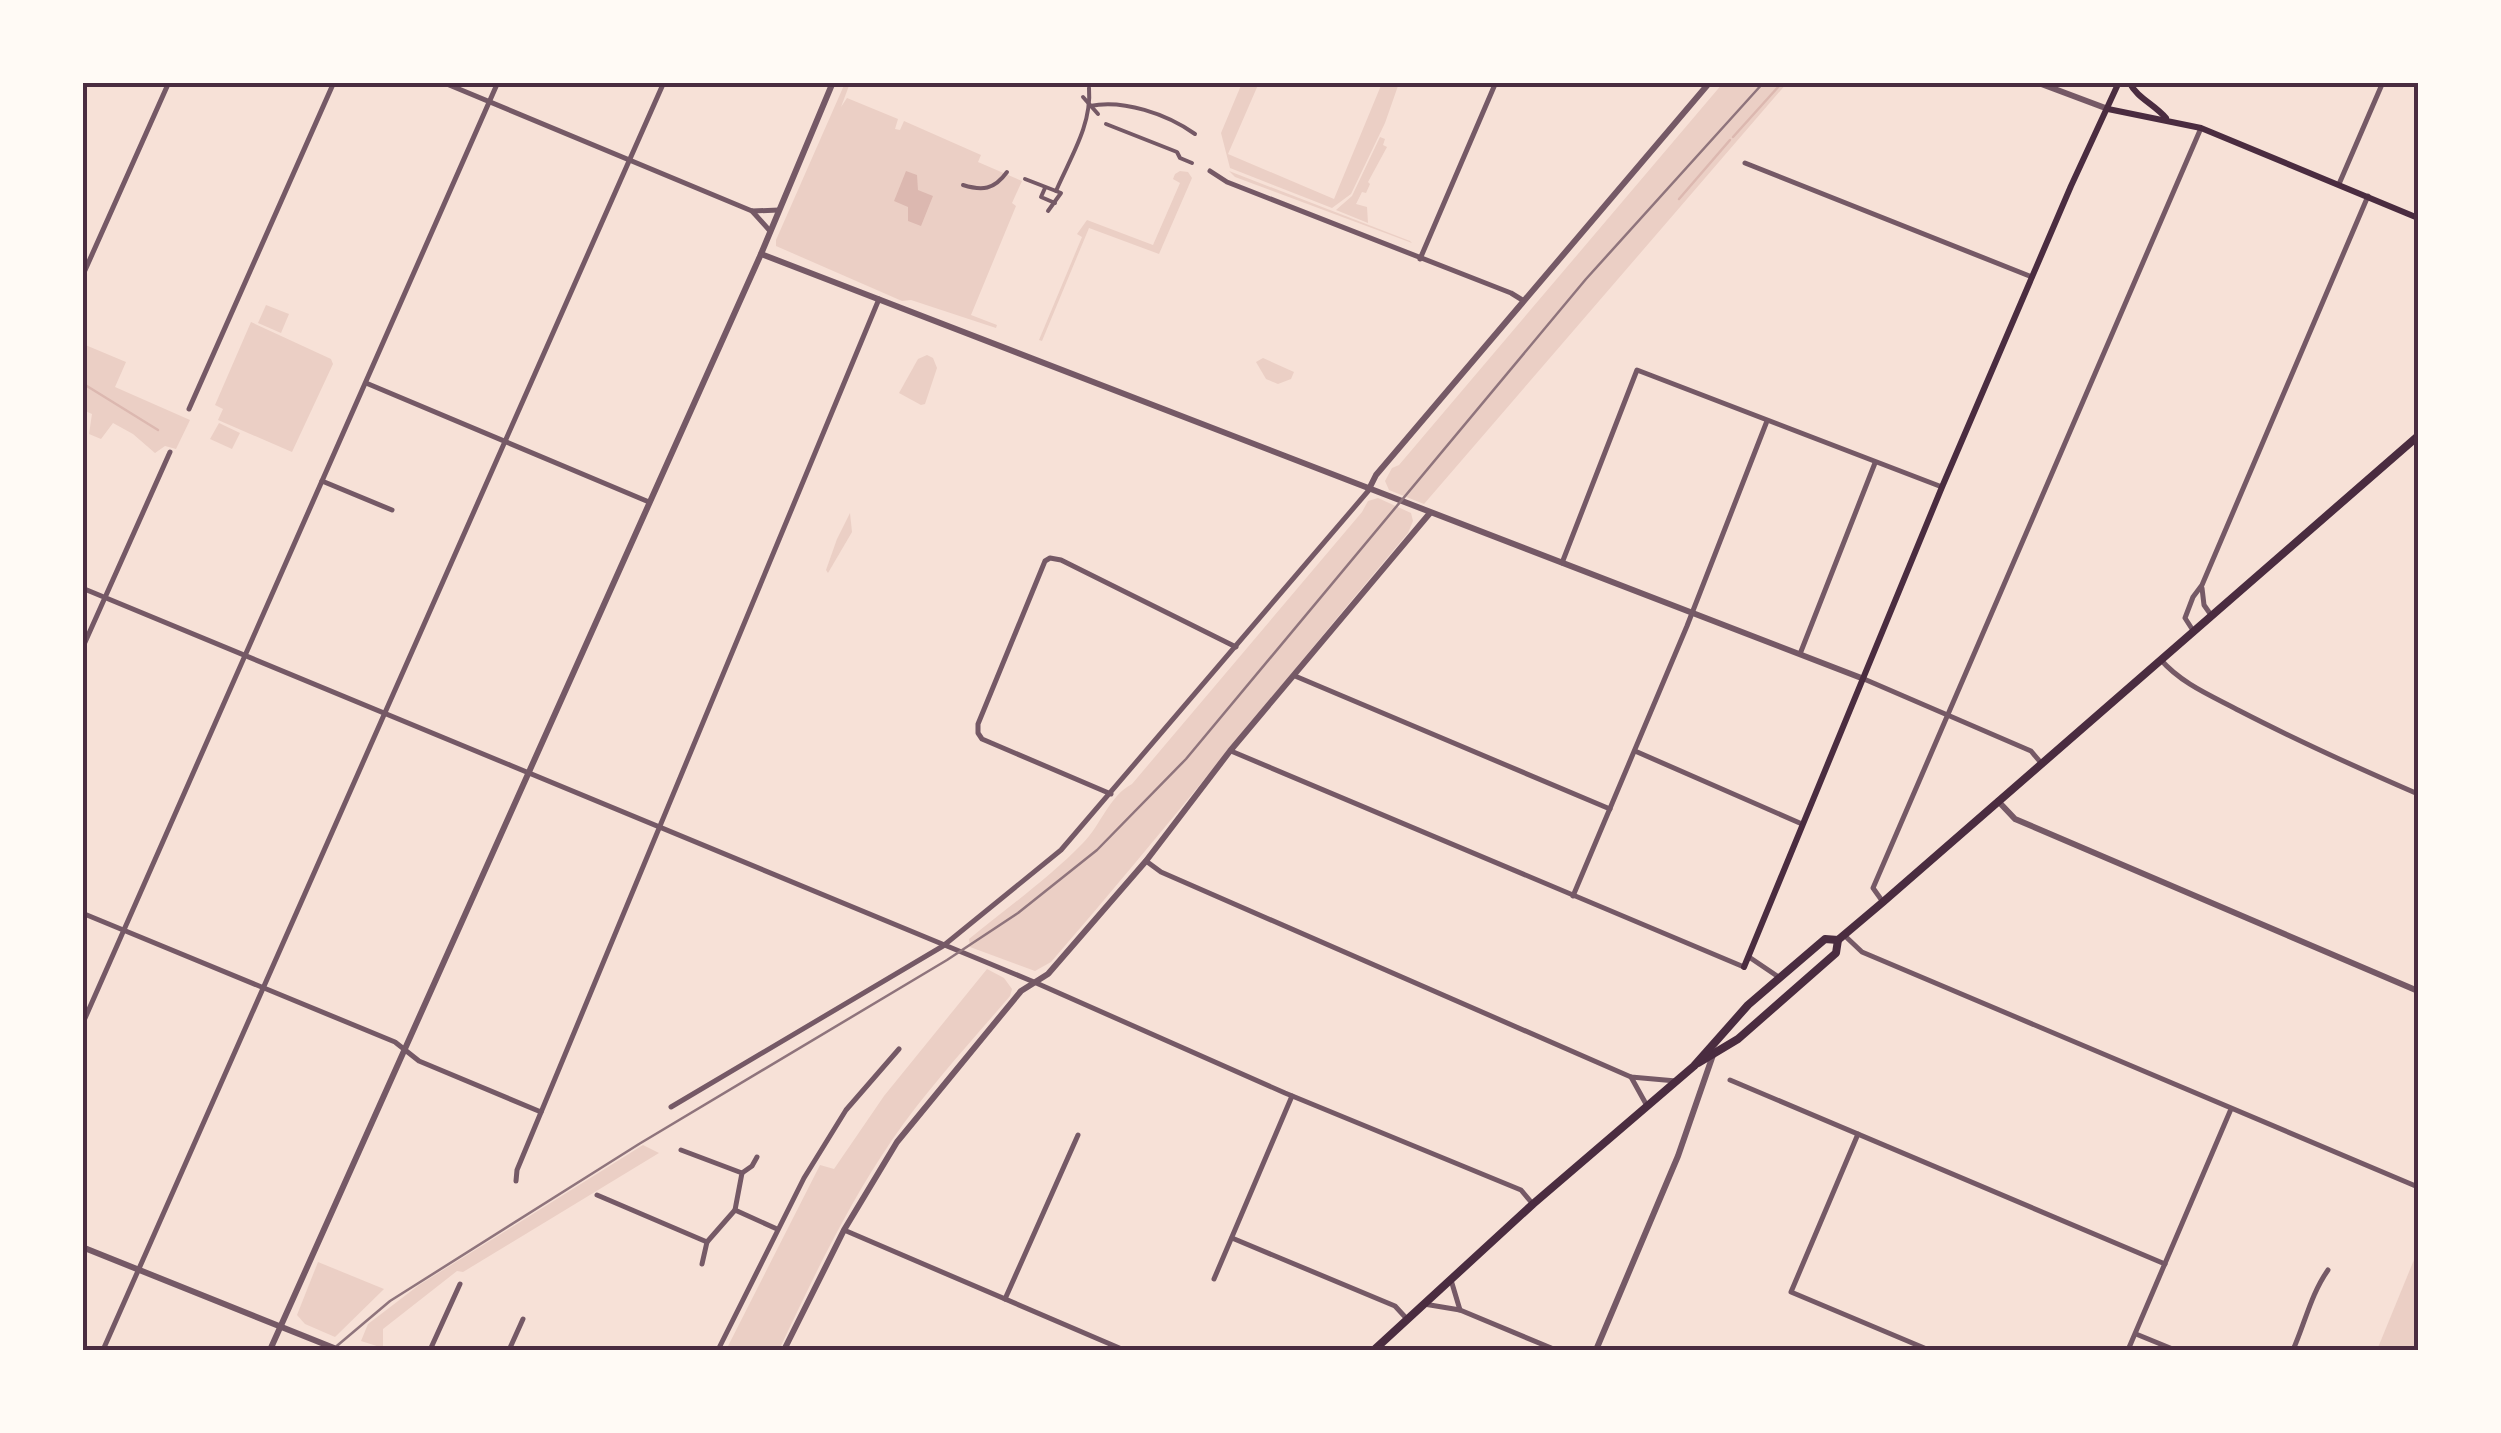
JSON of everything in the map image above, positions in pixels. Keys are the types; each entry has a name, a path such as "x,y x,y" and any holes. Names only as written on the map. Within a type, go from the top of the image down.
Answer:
{"main road":[{"path":"1744,967 1942,487 2120,82"},
{"path":"2129,82 2138,95 2153,103 2167,118"},
{"path":"2108,109 2202,128 2418,218"},
{"path":"1694,1066 1738,1039 1836,953 1841,937 2418,436"},
{"path":"1374,1350 1532,1204 1694,1066 1722,1032 1780,978 1825,939 1841,937"},
{"path":"1714,1055 1722,1032"}],"street":[{"path":"82,277 169,82"},
{"path":"190,409 334,82"},
{"path":"442,82 752,211 778,210"},
{"path":"82,1024 498,82"},
{"path":"103,1350 664,82"},
{"path":"270,1350 761,254 834,82"},
{"path":"1420,258 1496,82"},
{"path":"672,1107 943,946 1061,850 1710,82"},
{"path":"2036,82 2108,109"},
{"path":"2339,184 2383,82"},
{"path":"1056,191 1090,106 1089,88"},
{"path":"1083,97 1098,114"},
{"path":"1090,106 1107,102 1134,108 1195,134"},
{"path":"1106,124 1177,152 1180,158 1192,163"},
{"path":"1882,902 1873,888 2202,128"},
{"path":"1745,162 2032,277"},
{"path":"1210,171 1227,182 1524,301"},
{"path":"963,185 981,190 993,187 1007,172"},
{"path":"1025,179 1061,193 1048,211"},
{"path":"1048,186 1042,197 1056,203"},
{"path":"2194,632 2184,618 2202,585 2368,196"},
{"path":"752,211 770,231"},
{"path":"761,254 1864,679 2031,751 2042,764"},
{"path":"516,1181 517,1170 657,828 879,299"},
{"path":"1562,562 1637,370 1942,487"},
{"path":"365,382 649,502"},
{"path":"1573,896 1692,613 1766,420"},
{"path":"82,650 170,452"},
{"path":"1800,654 1875,464"},
{"path":"322,481 392,510"},
{"path":"784,1350 844,1230 897,1142 1021,991 1048,974 1146,861 1230,751 1430,512"},
{"path":"1111,794 982,739 978,733 978,724 1045,561 1050,558 1102,578 1236,647"},
{"path":"2202,585 2204,605 2212,616"},
{"path":"82,588 1034,982 1292,1096 1521,1190 1532,1204"},
{"path":"2161,660 2174,674 2254,718 2322,753 2418,794"},
{"path":"1295,676 1610,808"},
{"path":"1230,751 1744,967"},
{"path":"1635,751 1802,824"},
{"path":"1998,801 2016,819 2418,991"},
{"path":"1146,861 1160,872 1631,1077 1676,1082"},
{"path":"82,913 395,1042 419,1061 541,1112"},
{"path":"1841,937 1862,952 2231,1110 2416,1186 2418,1177"},
{"path":"1748,956 1780,978"},
{"path":"718,1350 777,1228 846,1110 900,1050"},
{"path":"1596,1350 1678,1156 1714,1055"},
{"path":"1631,1077 1647,1107"},
{"path":"1730,1080 2166,1264"},
{"path":"1214,1279 1292,1096"},
{"path":"2128,1350 2231,1110"},
{"path":"1858,1134 1791,1292 1929,1350"},
{"path":"1005,1299 1078,1136"},
{"path":"680,1150 742,1174"},
{"path":"702,1264 708,1242 735,1210 742,1174 757,1157"},
{"path":"597,1196 708,1242"},
{"path":"735,1210 777,1228"},
{"path":"844,1230 1124,1350"},
{"path":"1232,1238 1396,1306 1408,1319"},
{"path":"82,1247 339,1350"},
{"path":"2293,1350 2314,1292 2328,1270"},
{"path":"1451,1279 1460,1310"},
{"path":"430,1350 460,1284"},
{"path":"1424,1304 1460,1310 1556,1350"},
{"path":"509,1350 523,1319"},
{"path":"2136,1334 2175,1350"}],"shaded area":[{"path":"845,83 850,83 841,107 847,98 898,119 895,129 900,130 904,121 981,155 978,162 1022,181 1012,203 1016,206 971,315 997,325 996,328 911,300 902,301 776,246"},
{"path":"1242,83 1258,85 1228,154 1334,199 1382,83 1399,83 1385,123 1351,194 1332,208 1230,168 1221,133"},
{"path":"1723,83 1787,83 1424,504 1389,490 1385,481 1392,468 1399,465"},
{"path":"1380,137 1387,147 1366,193 1362,192 1356,204 1367,207 1368,223 1336,210 1352,196"},
{"path":"906,171 917,175 918,190 933,196 921,226 908,221 908,207 894,201"},
{"path":"1180,171 1188,172 1192,178 1159,254 1089,228 1042,341 1039,340 1082,237 1077,234 1087,220 1153,245 1180,183 1173,179"},
{"path":"1229,171 1410,241 1412,243 1235,177"},
{"path":"266,305 289,314 281,333 258,323"},
{"path":"251,322 331,359 333,364 292,452 218,420 223,409 215,405"},
{"path":"83,344 126,362 115,387 190,420 176,449 165,446 155,453 113,423 101,439 89,434 92,414 83,410"},
{"path":"927,355 937,368 925,404 921,405 899,393 918,359"},
{"path":"1263,358 1294,372 1291,379 1278,384 1266,379 1256,362"},
{"path":"219,423 240,433 232,449 210,439"},
{"path":"1378,498 1411,513 1413,521 1408,533 1051,962 1035,971 970,947 969,939 1083,843 1117,796 1132,784 1368,501"},
{"path":"850,513 852,532 828,573 837,539"},
{"path":"987,969 1004,978 1012,989 1010,996 892,1140 831,1243 779,1350 726,1350 820,1165 834,1169 884,1096"},
{"path":"643,1145 659,1153 463,1272 457,1271 383,1329 383,1348 361,1341 368,1324 419,1285"},
{"path":"2418,1250 2418,1350 2377,1350"},
{"path":"318,1262 384,1289 335,1337 305,1324 297,1315"}],"waterway":[{"path":"1733,137 1779,86"},
{"path":"1679,199 1730,140"},
{"path":"82,383 158,430"}],"railway":[{"path":"332,1350 390,1301 639,1144 947,960 1018,913 1097,850 1186,759 1586,279 1764,82"}]}
